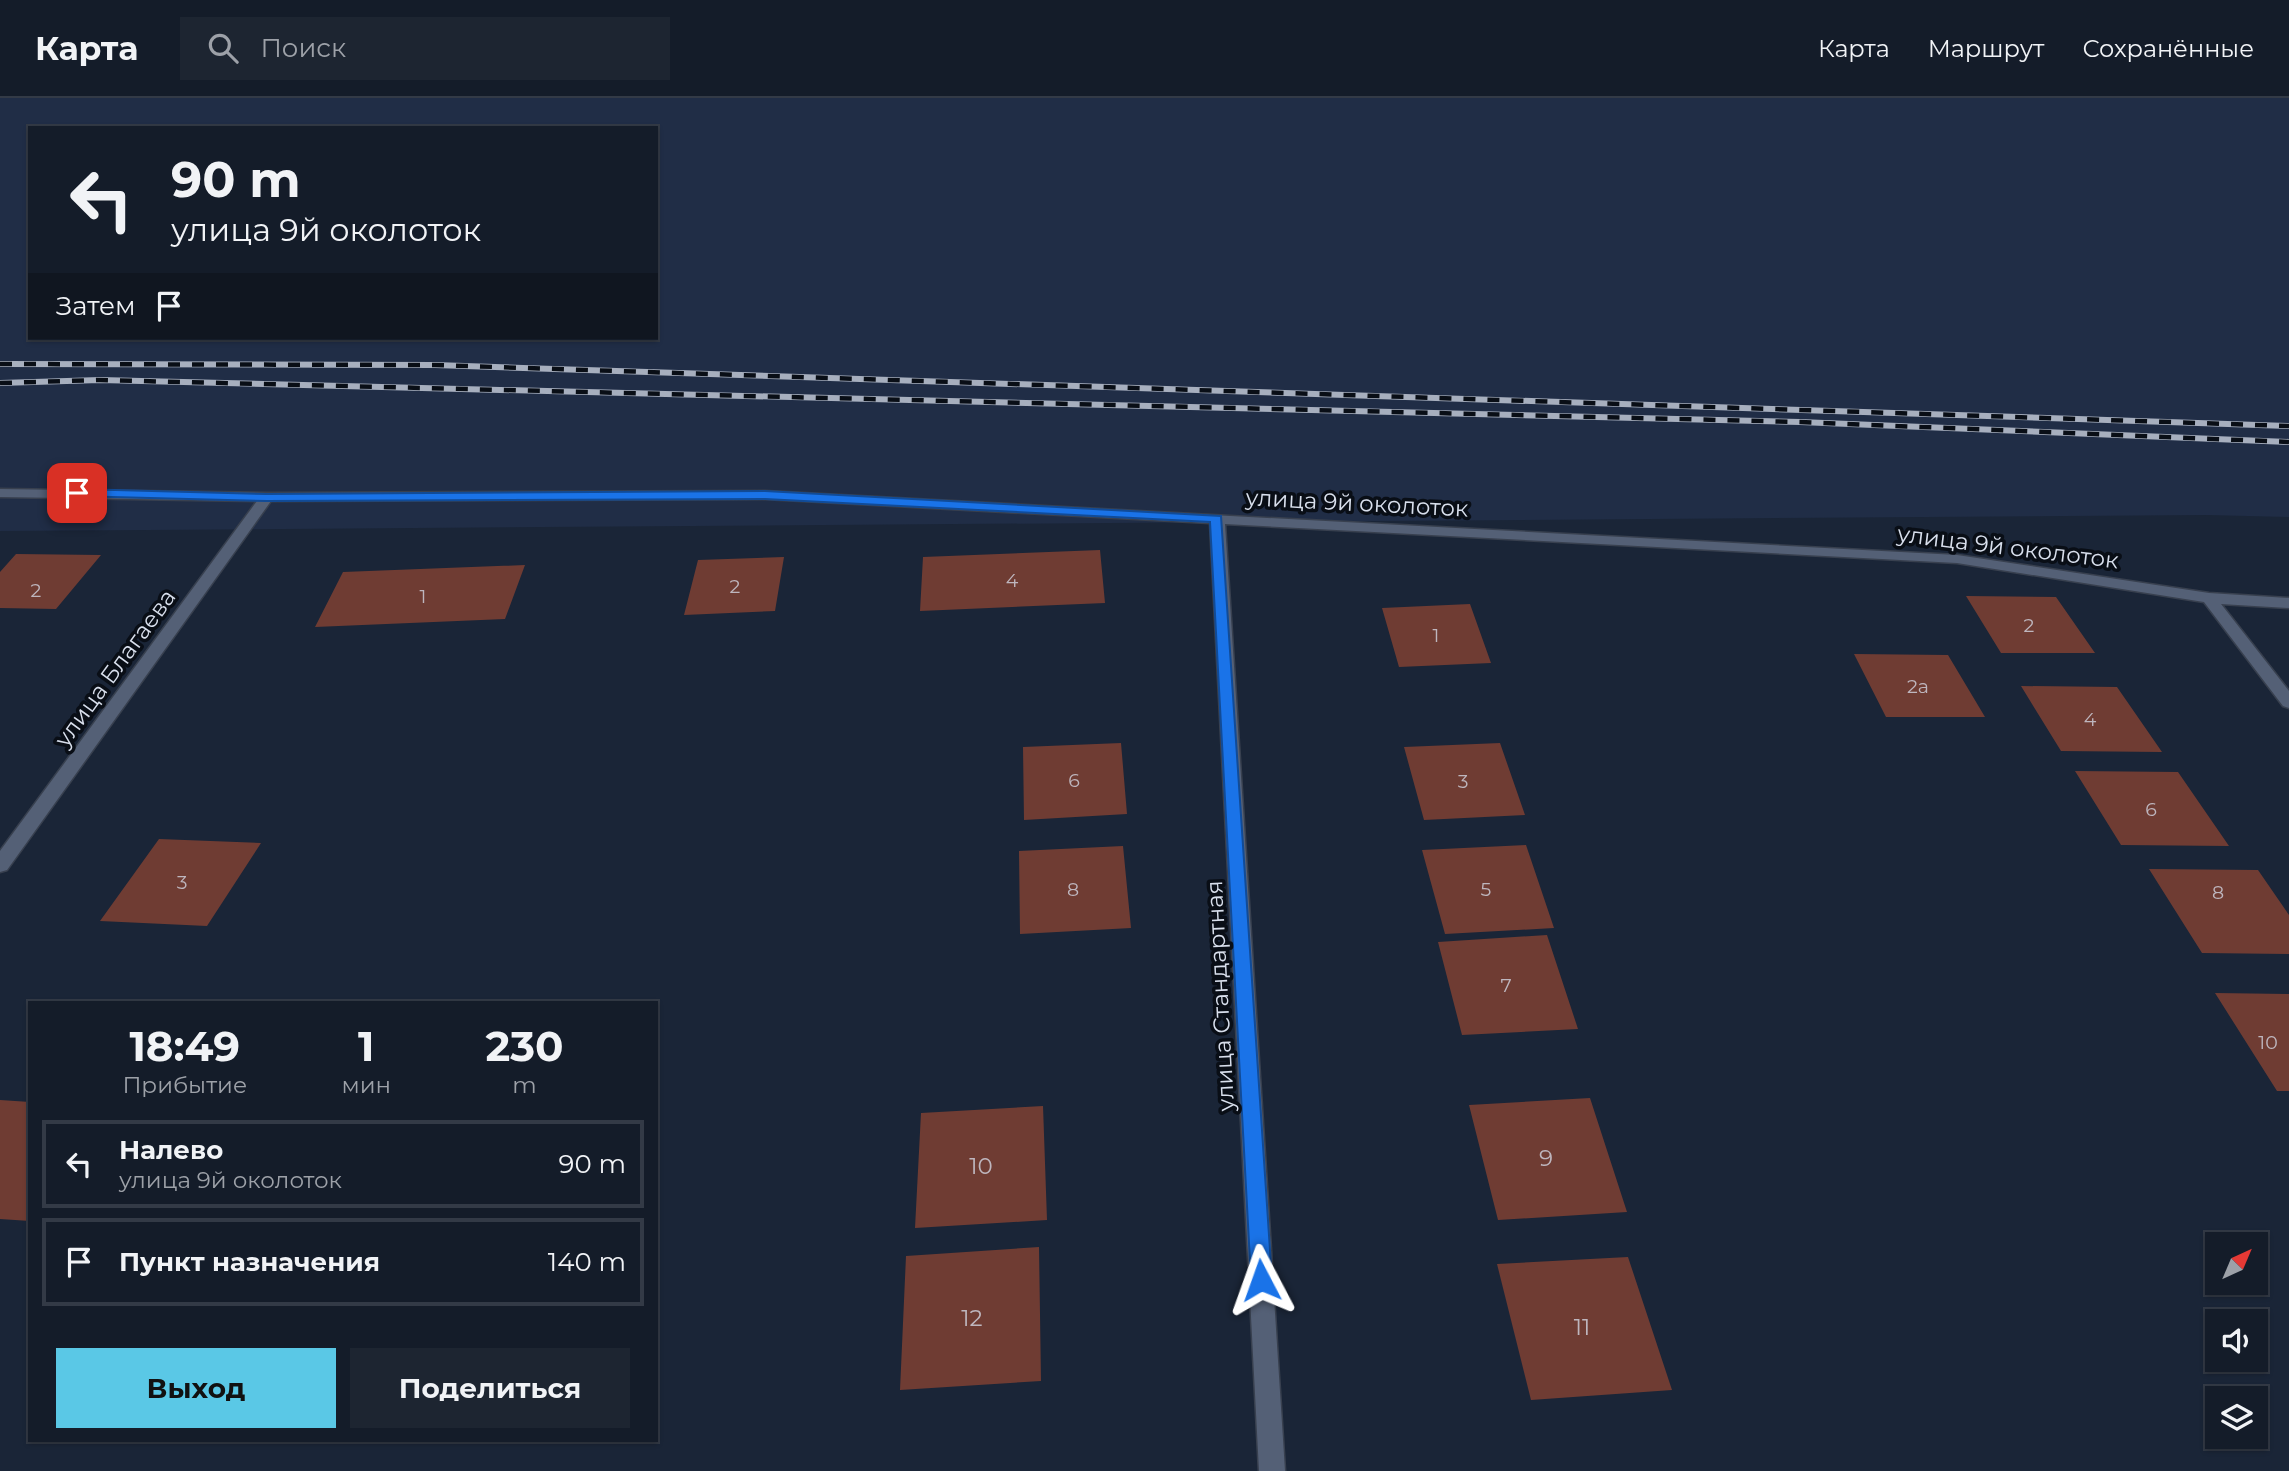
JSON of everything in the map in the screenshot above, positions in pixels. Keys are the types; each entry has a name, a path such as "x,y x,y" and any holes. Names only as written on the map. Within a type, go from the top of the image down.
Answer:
{"street":[{"name":"улица 9й околоток","path":"0,493 267,498 765,495 1957,559 2209,598 2289,603"},
{"name":"улица Благаева","path":"0,864 267,498"},
{"name":"улица Стандартная","path":"1217,518 1272,1471"},
{"path":"2209,598 2289,702"}],"shaded area":[{"path":"0,98 2289,98 2289,517 2207,515 0,531"}],"building":[{"path":"1100,550 1105,603 920,611 923,557"},
{"path":"16,554 101,555 56,609 0,608 0,572"},
{"path":"784,557 775,611 684,615 698,560"},
{"path":"525,565 505,619 315,627 343,572"},
{"path":"1966,596 2056,597 2095,653 2001,653"},
{"path":"1470,604 1491,663 1399,667 1382,608"},
{"path":"1854,654 1948,655 1985,717 1886,717"},
{"path":"2021,686 2117,687 2162,752 2061,751"},
{"path":"1121,743 1127,814 1024,820 1023,747"},
{"path":"1500,743 1525,815 1424,820 1404,747"},
{"path":"2075,771 2178,772 2229,846 2121,845"},
{"path":"159,839 261,843 207,926 100,921"},
{"path":"1526,845 1554,928 1445,934 1422,850"},
{"path":"1123,846 1131,928 1020,934 1019,851"},
{"path":"2149,869 2258,870 2289,915 2289,954 2202,953"},
{"path":"1547,935 1578,1029 1462,1035 1438,942"},
{"path":"2215,993 2289,994 2289,1091 2277,1091"},
{"path":"1590,1098 1627,1212 1498,1220 1469,1105"},
{"path":"0,1100 28,1102 28,1221 0,1219"},
{"path":"1043,1106 1047,1220 915,1228 921,1113"},
{"path":"1039,1247 1041,1381 900,1390 906,1256"},
{"path":"1628,1257 1672,1390 1531,1400 1497,1264"}],"railway":[{"path":"0,364 435,365 2289,426"},
{"path":"0,383 100,380 1800,422 2289,442"}],"route":[{"path":"77,493 267,498 765,495 1217,518 1261,1280"}]}
